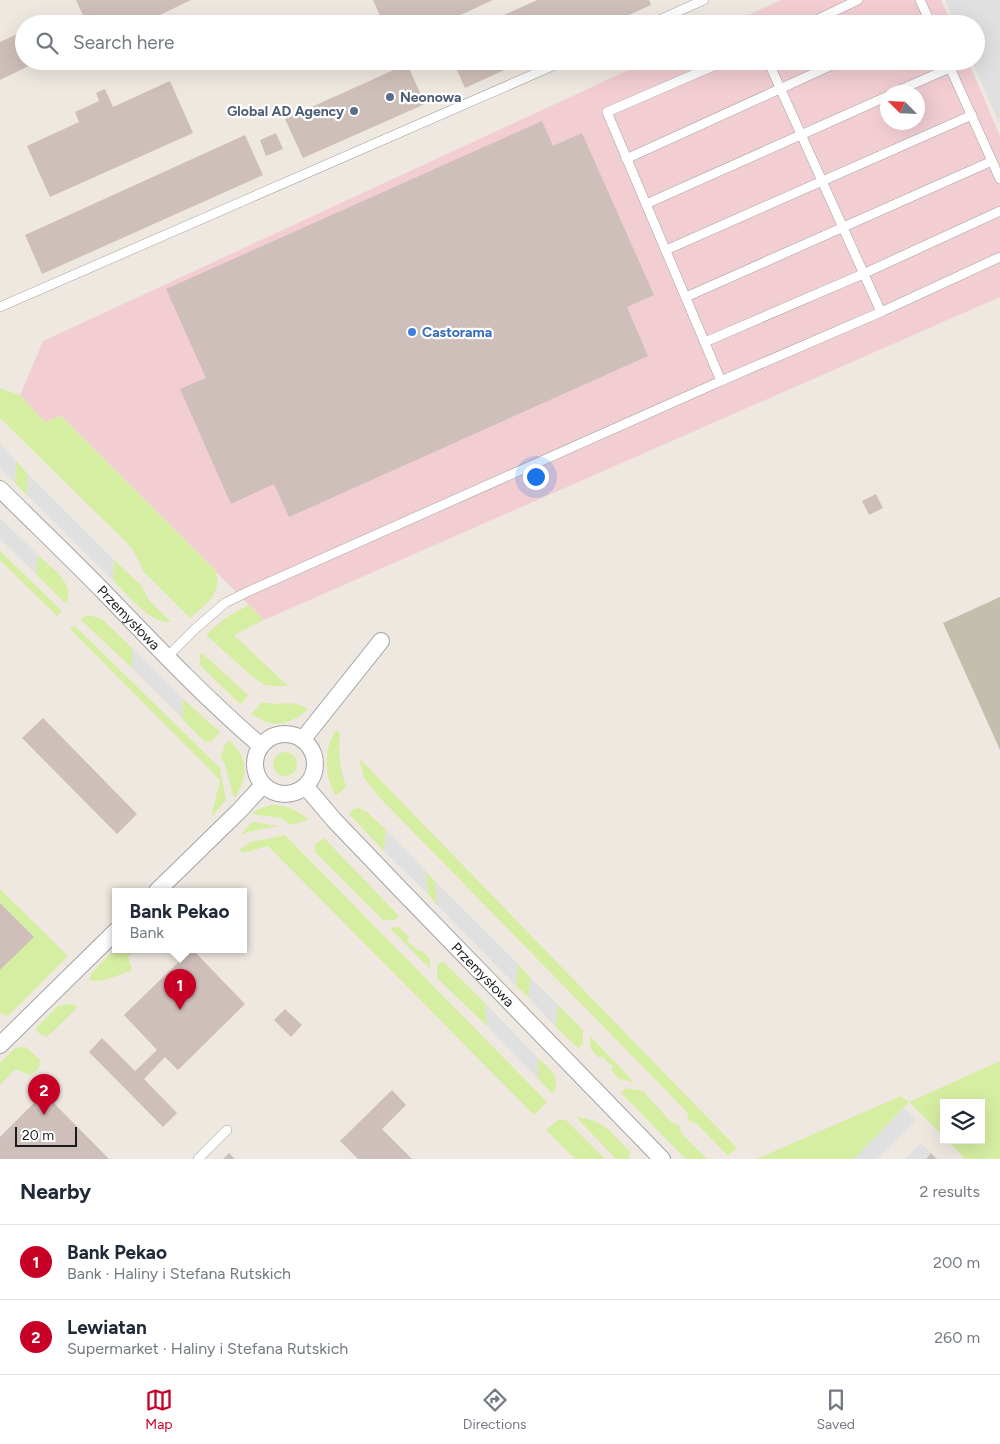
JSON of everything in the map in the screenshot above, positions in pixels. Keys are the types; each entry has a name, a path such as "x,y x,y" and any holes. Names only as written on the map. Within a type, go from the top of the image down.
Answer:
{"street":[{"name":"Przemysłowa","path":"0,489 167,657 261,746"},
{"path":"303,739 381,641"},
{"path":"281,734 292,734 303,739 313,752 316,768 306,787 296,793 284,794 273,792 264,786 255,766 256,755 261,746 270,738 281,734"},
{"path":"160,888 264,786"},
{"name":"Przemysłowa","path":"306,787 334,820 662,1159"},
{"path":"0,1045 112,935"}],"lane":[{"path":"670,15 704,0"},
{"path":"827,15 858,0"},
{"path":"920,0 925,15"},
{"path":"0,307 543,70"},
{"path":"704,70 607,112 721,381"},
{"path":"772,70 881,312"},
{"path":"626,159 821,70"},
{"path":"908,85 937,70"},
{"path":"951,70 1000,179"},
{"path":"646,204 880,100"},
{"path":"666,250 972,116"},
{"path":"686,297 992,161"},
{"path":"705,342 863,274 1000,211"},
{"path":"167,657 225,603 247,592 721,381 881,312 1000,257"},
{"path":"198,1159 227,1130"}],"shaded area":[{"path":"781,0 941,0 948,15 748,15"},
{"path":"945,0 1000,0 999,123 976,70 985,70 985,15 952,15"},
{"path":"629,70 972,70 1000,136 1000,297 264,620 61,416 45,422 20,395 43,341"},
{"path":"0,444 16,461 15,483 0,468"},
{"path":"28,474 114,560 113,580 27,495"},
{"path":"0,518 38,555 36,574 0,539"},
{"path":"1000,597 1000,750 943,623"},
{"path":"132,648 183,699 182,718 132,668"},
{"path":"386,830 426,871 428,894 384,851"},
{"path":"435,881 518,964 516,986 437,905"},
{"path":"530,977 558,1005 556,1027 529,998"},
{"path":"485,1003 538,1058 538,1079 487,1026"},
{"path":"904,1108 916,1120 877,1159 854,1159"},
{"path":"921,1143 931,1153 926,1159 905,1159"}],"green space":[{"path":"0,388 20,395 45,422 61,416 216,571 217,586 215,593 207,603 190,618 144,572 130,546 0,418"},
{"path":"16,461 28,474 27,495 15,483"},
{"path":"0,551 62,611 57,616 0,560"},
{"path":"38,555 61,576 65,583 68,590 66,604 36,574"},
{"path":"114,560 140,584 149,600 171,622 155,619 139,607 113,580"},
{"path":"249,605 264,620 234,635 288,686 265,685 254,678 206,635 226,618"},
{"path":"86,616 102,619 132,648 132,668 80,619"},
{"path":"74,625 220,768 226,800 211,817 220,780 70,629"},
{"path":"202,653 248,695 241,705 200,665 200,654"},
{"path":"183,699 220,732 212,741 205,742 182,719"},
{"path":"262,702 275,704 291,703 308,709 290,721 275,724 251,714"},
{"path":"336,730 340,733 340,760 346,787 336,796 327,772 327,754"},
{"path":"229,740 240,754 244,767 242,782 235,798 224,761 221,759 224,746"},
{"path":"280,752 290,752 297,759 297,769 290,776 280,776 273,769 273,759"},
{"path":"359,758 737,1148 728,1156 696,1123 689,1121 687,1112 378,796 364,778"},
{"path":"272,805 292,809 309,820 290,825 281,818 252,814 258,809"},
{"path":"359,808 366,811 386,830 384,851 349,814 353,809"},
{"path":"252,822 278,826 248,832 240,836"},
{"path":"285,835 547,1102 534,1115 268,846 244,853 238,850 251,842"},
{"path":"324,838 399,916 395,920 383,920 315,852 315,844"},
{"path":"426,872 435,881 437,905 428,894"},
{"path":"0,889 68,956 8,1016 0,1012 0,970 33,936 0,903"},
{"path":"399,927 409,937 407,941 419,951 421,950 430,959 430,969 390,928"},
{"path":"112,952 132,953 128,957 132,968 130,971 115,977 93,981 89,980 91,974"},
{"path":"443,961 485,1003 487,1026 437,978 437,965"},
{"path":"518,964 530,977 529,998 516,986"},
{"path":"72,1004 78,1007 47,1037 37,1032 36,1028 58,1006"},
{"path":"558,1005 583,1030 583,1043 578,1048 556,1027"},
{"path":"590,1036 634,1082 619,1079 611,1069 613,1067 602,1056 599,1058 590,1048"},
{"path":"26,1047 41,1061 37,1070 30,1075 15,1069 0,1085 0,1063 15,1048"},
{"path":"538,1058 555,1078 556,1083 553,1094 538,1079"},
{"path":"1000,1061 1000,1159 965,1159 951,1144 985,1144 985,1099 940,1099 940,1133 909,1102"},
{"path":"626,1088 643,1091 671,1122 680,1126 681,1133 707,1159 686,1159 621,1093"},
{"path":"901,1096 909,1102 854,1159 756,1159"},
{"path":"576,1117 594,1121 607,1128 630,1152 629,1159 616,1159"},
{"path":"559,1119 566,1120 605,1159 575,1159 546,1130"}],"building":[{"path":"76,0 191,0 160,15 83,15"},
{"path":"373,0 493,0 460,15 380,15"},
{"path":"537,0 649,0 651,5 629,15 504,15"},
{"path":"15,35 15,70 21,70 0,80 0,42"},
{"path":"394,70 410,70 425,104 303,158 285,119"},
{"path":"457,70 504,70 465,88"},
{"path":"170,81 193,133 50,197 27,146 79,122 75,112 99,101 96,93 105,89 113,107"},
{"name":"Castorama","path":"542,121 553,146 582,133 654,295 627,307 648,356 289,517 274,484 231,504 180,389 206,378 166,289"},
{"path":"276,133 283,149 266,156 260,140"},
{"path":"245,135 263,175 42,274 25,235"},
{"path":"876,494 883,508 869,515 862,501"},
{"path":"43,718 137,814 117,834 22,738"},
{"path":"0,903 34,937 0,970"},
{"path":"188,953 196,953 245,1004 178,1070 165,1057 144,1079 177,1113 163,1127 89,1052 102,1038 135,1071 157,1050 124,1015"},
{"path":"285,1009 302,1025 291,1037 274,1020"},
{"path":"392,1090 406,1105 382,1129 412,1159 358,1159 340,1141"},
{"path":"44,1093 109,1159 0,1159 0,1137"},
{"path":"229,1153 235,1159 223,1159"},
{"path":"931,1153 937,1159 926,1159"}],"place":[{"name":"Neonowa","path":"390,97"},
{"name":"Global AD Agency","path":"354,111"},
{"name":"Castorama","path":"412,332"},
{"name":"Bank Pekao","path":"180,1010"},
{"name":"Lewiatan","path":"44,1115"}]}
